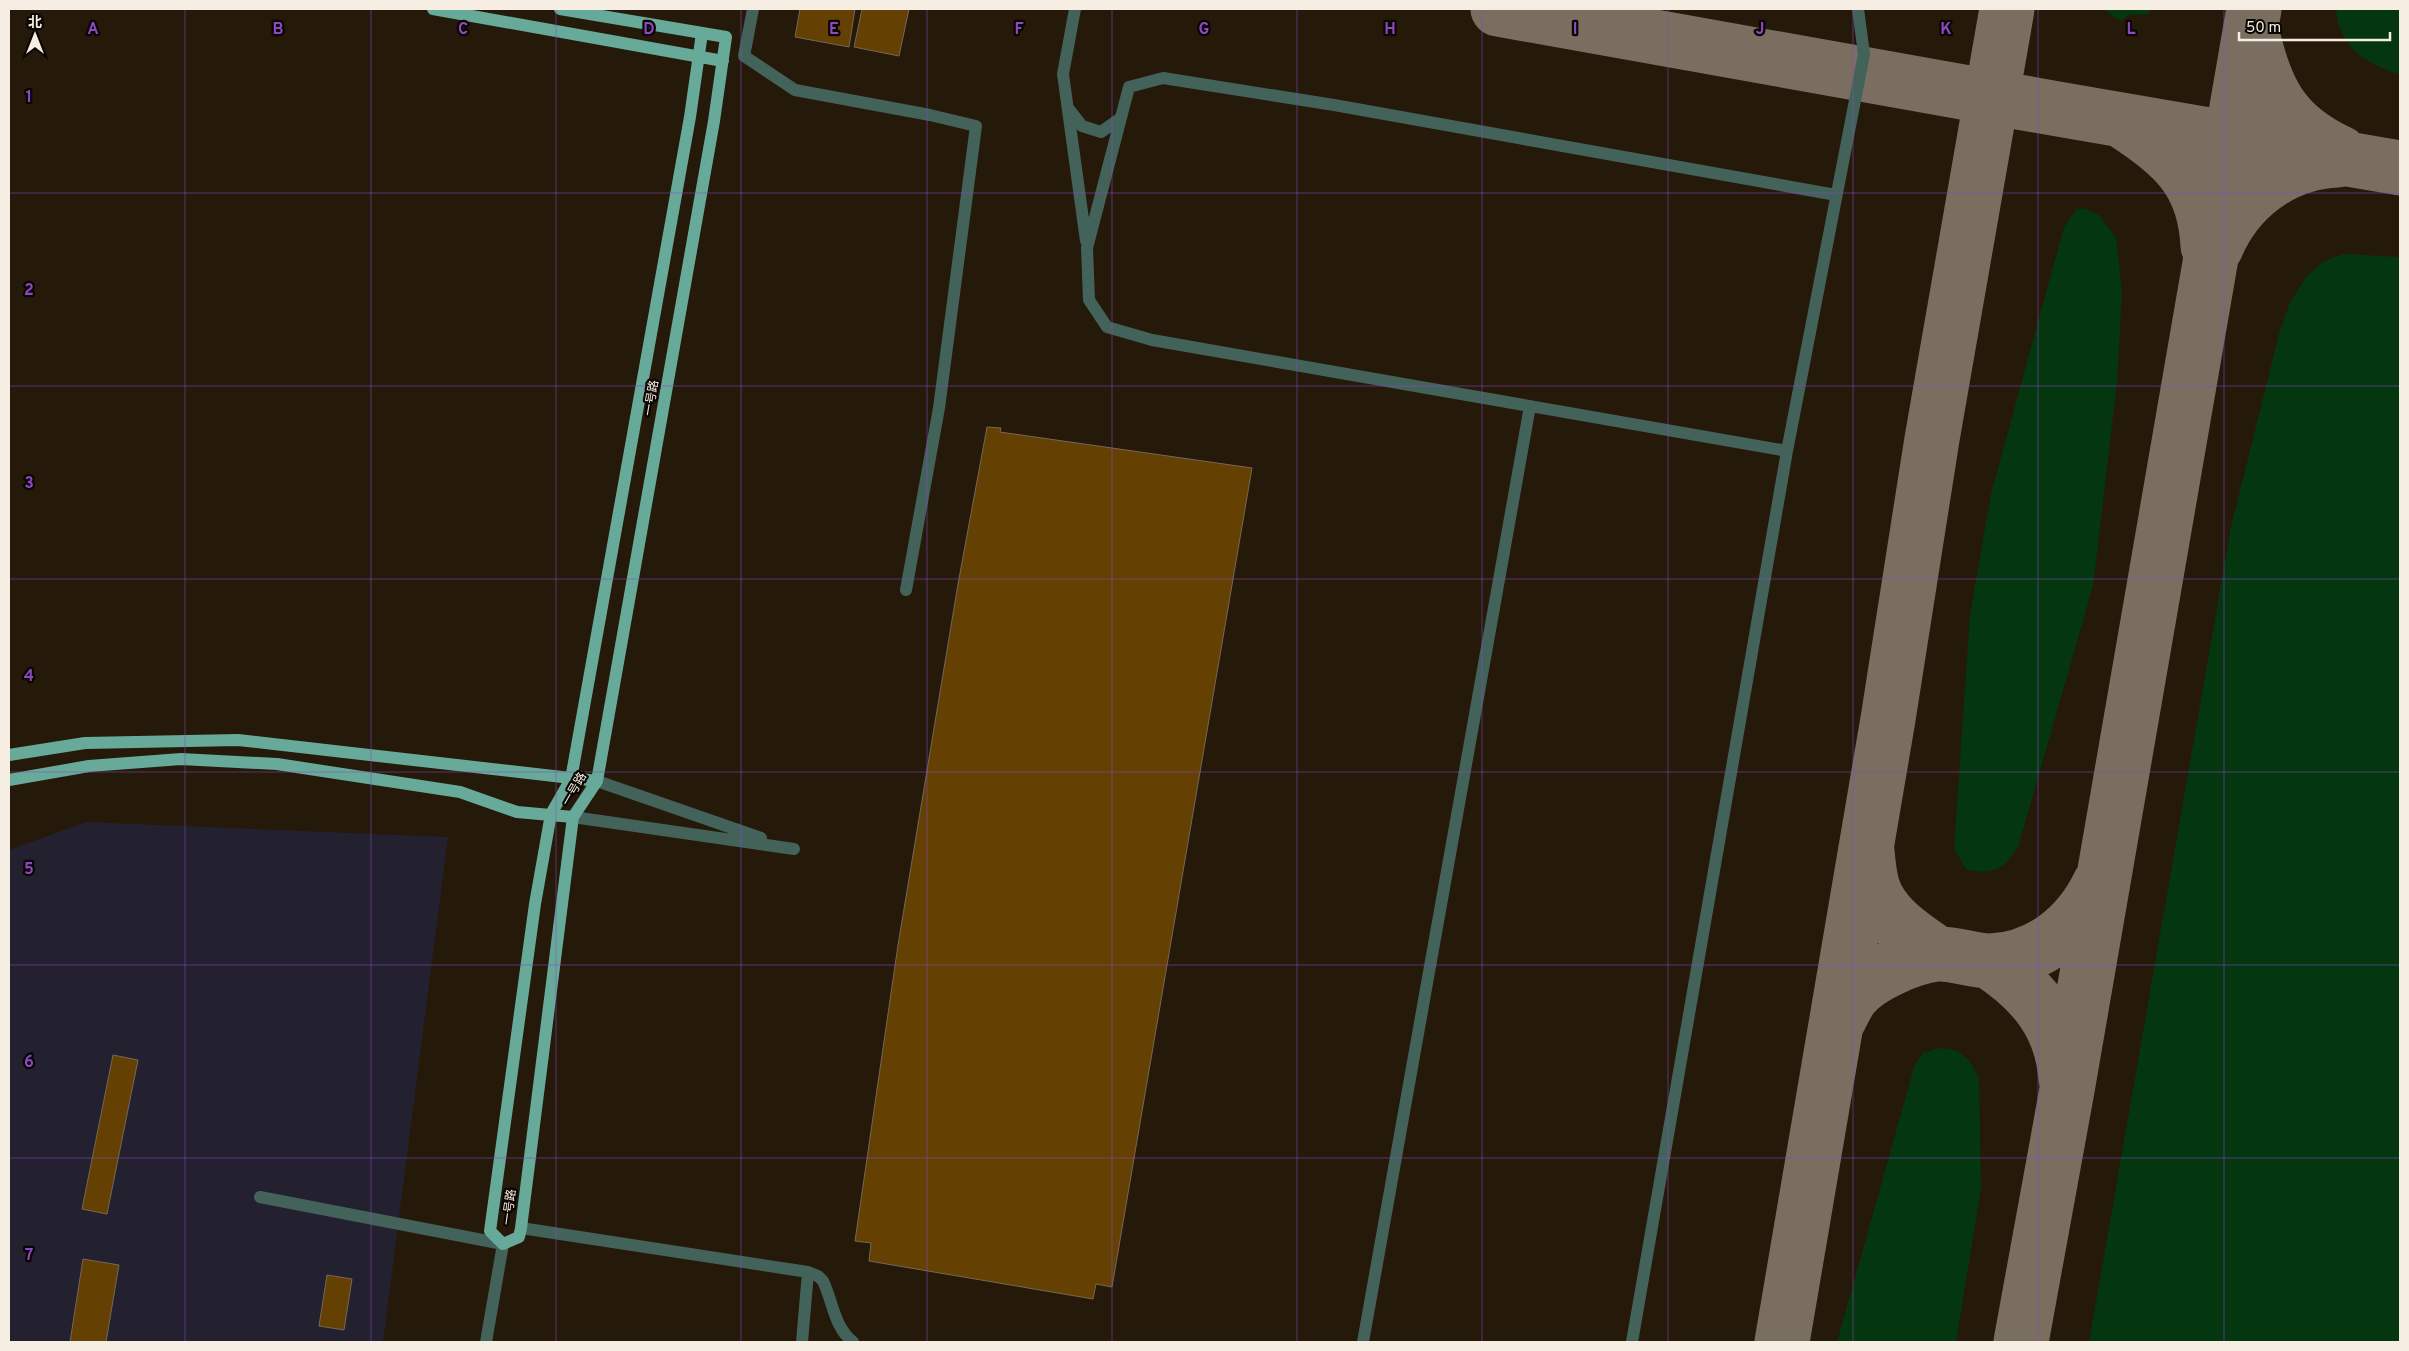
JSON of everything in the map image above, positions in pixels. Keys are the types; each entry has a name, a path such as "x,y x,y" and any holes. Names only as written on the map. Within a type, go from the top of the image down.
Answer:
{"main road":[{"path":"433,9 723,61"},
{"path":"560,9 702,34"},
{"name":"一号路","path":"702,34 726,38 723,61 597,781 573,818 521,1228 519,1237 503,1244 490,1231 535,904 551,814 571,779 690,117 702,34"},
{"path":"9,755 85,743 238,740 597,781"},
{"path":"9,780 89,766 181,759 277,764 460,792 517,812 551,814 573,818"}],"street":[{"path":"753,9 744,56 795,90 930,115 976,126 938,408 906,590"},
{"path":"1075,9 1063,74 1087,248 1089,300 1107,327 1152,340 1787,451"},
{"path":"1632,1342 1787,451 1864,54 1858,9"},
{"path":"1087,248 1129,87 1163,78 1334,105 1836,195"},
{"path":"1068,108 1082,126 1101,132 1121,118"},
{"path":"1363,1342 1530,406"},
{"path":"573,818 794,849 637,797 597,781"},
{"path":"260,1196 503,1244 486,1342"},
{"path":"521,1228 808,1272 818,1276 823,1281 838,1324 842,1332 853,1342"},
{"path":"802,1342 808,1272"}],"shaded area":[{"path":"86,822 448,837 383,1342 9,1342 9,850"}],"green space":[{"path":"2103,9 2151,9 2148,14 2128,15 2121,21"},
{"path":"2336,9 2400,9 2400,74 2376,65 2356,52 2342,34"},
{"path":"2085,208 2100,216 2116,238 2122,292 2117,383 2093,586 2018,847 2008,861 1997,869 1983,872 1975,871 1966,869 1954,849 1970,615 1991,494 2064,227 2076,210"},
{"path":"2344,254 2400,257 2400,1342 2089,1342 2231,527 2279,334 2290,302 2307,276 2324,261"},
{"path":"1939,1048 1956,1050 1970,1061 1979,1078 1981,1188 1956,1342 1837,1342 1915,1064 1923,1053"}],"building":[{"path":"800,9 855,9 849,47 795,37"},
{"path":"862,9 909,9 899,56 854,47"},
{"path":"987,427 1001,428 1000,432 1252,468 1112,1287 1096,1284 1093,1299 869,1261 871,1243 855,1241 898,945 958,584"},
{"path":"113,1055 138,1060 107,1214 82,1209"},
{"path":"83,1259 119,1265 106,1342 70,1342"},
{"path":"327,1275 352,1279 344,1330 319,1326"}],"taxiway":[{"path":"1498,9 2400,168"},
{"path":"1782,1342 1888,719 1932,439 2007,9"},
{"path":"2021,1342 2067,1090 2254,9"},
{"path":"2251,30 2270,88 2289,118 2320,142 2340,153"},
{"path":"2124,122 2158,146 2184,172 2194,187 2201,204 2206,224 2208,246"},
{"path":"2216,247 2236,213 2264,185 2299,167 2318,162 2338,160"},
{"path":"1867,851 1872,885 1882,906 1899,925 1938,954"},
{"path":"1837,1023 1850,999 1859,989 1868,981 1903,963 1937,954 1984,961 2008,959 2041,947 2056,938 2081,913 2100,883"},
{"path":"1989,961 2019,984 2042,1010 2058,1041 2066,1079"}]}
